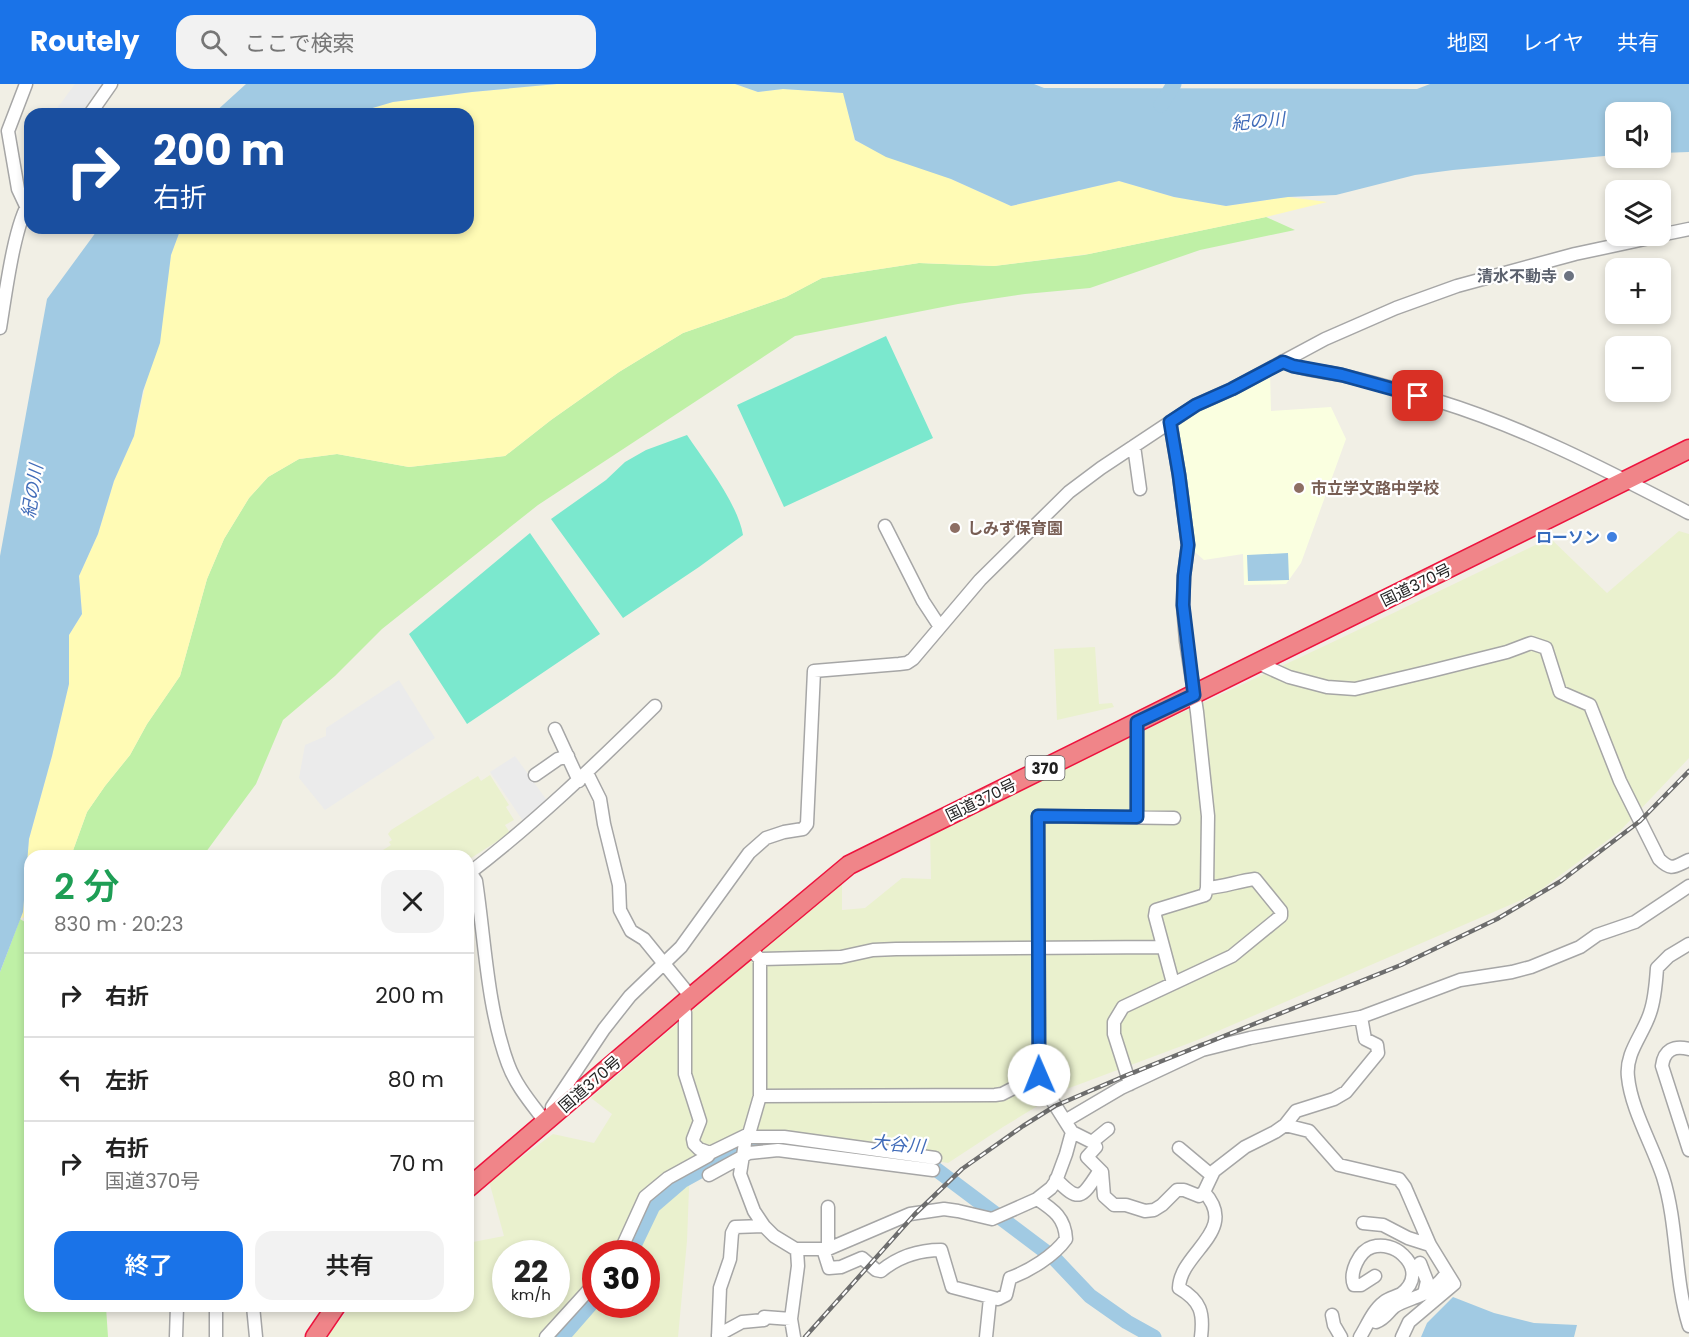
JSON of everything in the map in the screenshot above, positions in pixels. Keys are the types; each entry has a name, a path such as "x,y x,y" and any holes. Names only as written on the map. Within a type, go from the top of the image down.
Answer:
{"highway":[{"name":"国道370号","path":"474,1183 686,1001 755,954 849,866 1689,449"},
{"path":"315,1337 332,1312"}],"street":[{"path":"24,199 18,189 8,132 26,84"},
{"path":"94,108 111,84"},
{"path":"0,328 16,240 24,220"},
{"path":"1671,233 1689,229"},
{"path":"549,1120 552,1107 604,1029 630,996 681,947 756,845 766,838 803,829 807,824 814,671 907,663 913,659 980,580 1069,492 1196,405 1232,389 1325,339 1396,308 1457,286 1611,246"},
{"path":"1283,362 1342,375 1490,418 1540,439 1689,513"},
{"path":"1170,422 1188,545 1183,605 1208,816 1205,895 1156,910 1155,916 1162,947 1173,983"},
{"path":"1134,446 1140,489"},
{"path":"885,526 922,601 940,627"},
{"path":"1258,663 1289,677 1327,687 1355,688 1431,672 1531,643 1546,648 1560,692 1590,705 1620,781 1659,859 1666,866 1673,868 1689,860"},
{"path":"474,869 529,825 583,777 655,706"},
{"path":"1137,722 1137,817"},
{"path":"555,729 568,756 600,799 619,885 620,910 631,931 645,939 664,964 686,1001 686,1074 699,1112 700,1121 693,1139 699,1149 710,1153 784,1137 934,1164 778,1150 757,1151 745,1146"},
{"path":"535,775 558,759 568,756"},
{"path":"1174,818 1038,816 1039,1075 1043,1086 1069,1127 1092,1142 1096,1148 1087,1156 1102,1172 1104,1196 1114,1205 1126,1205 1145,1211 1162,1206 1177,1190 1184,1190 1199,1196 1204,1192 1210,1174 1245,1147 1285,1125 1296,1111 1334,1099 1346,1092 1378,1053 1377,1045 1365,1039 1361,1017"},
{"path":"474,879 492,1001 509,1065 520,1088 549,1120"},
{"path":"1130,1084 1116,1045 1114,1022 1123,1007 1232,956 1281,916 1281,910 1255,879 1207,888"},
{"path":"1162,947 896,949 873,950 841,957 755,954 760,1096 748,1134 740,1174 754,1211 764,1226 774,1236 797,1250 825,1249 884,1224 901,1220 910,1214 944,1209 958,1210 992,1219 1037,1199 1051,1188 1056,1179 1069,1127 1130,1084 1203,1050 1250,1038 1361,1017 1460,980 1512,972 1551,960 1580,947 1597,935 1635,922 1689,886"},
{"path":"1689,944 1669,956 1657,968 1653,1003 1629,1059 1628,1077 1632,1096 1664,1178 1680,1285 1689,1326"},
{"path":"1689,1049 1680,1047 1669,1050 1663,1057 1662,1065 1689,1150"},
{"path":"760,1096 995,1095 1002,1094 1039,1075"},
{"path":"1285,1125 1309,1131 1339,1165 1399,1179 1405,1186 1430,1245 1454,1284 1409,1322 1402,1337"},
{"path":"1092,1142 1108,1130"},
{"path":"709,1175 745,1146"},
{"path":"1179,1148 1210,1174"},
{"path":"626,1240 645,1197 668,1178 710,1153"},
{"path":"1056,1179 1069,1193 1076,1195 1082,1194 1098,1173 1102,1172"},
{"path":"1201,1337 1202,1314 1199,1305 1179,1288 1184,1268 1209,1238 1216,1218 1215,1207 1204,1192"},
{"path":"828,1207 825,1249 829,1268 841,1267 862,1258 876,1270 881,1271 895,1259 941,1250 952,1287 998,1299 1006,1295 1010,1278 1035,1266 1060,1247 1066,1239 1064,1222 1037,1199"},
{"path":"1363,1223 1383,1225 1408,1238 1430,1245"},
{"path":"718,1336 720,1288 730,1259 732,1233 735,1227 764,1226"},
{"path":"1360,1337 1383,1303 1402,1293 1411,1283 1414,1274 1411,1265 1403,1255 1388,1246 1381,1246 1371,1247 1364,1252 1353,1270 1352,1280 1354,1286 1361,1285 1375,1276"},
{"path":"794,1337 791,1318 798,1266 797,1250"},
{"path":"1420,1263 1427,1281 1424,1294"},
{"path":"1370,1320 1376,1322 1381,1320 1393,1308 1424,1294 1448,1273"},
{"path":"546,1337 582,1297"},
{"path":"986,1337 990,1298"},
{"path":"176,1337 177,1312"},
{"path":"216,1312 216,1337"},
{"path":"254,1312 256,1337"},
{"path":"1332,1315 1334,1325 1341,1337"},
{"path":"718,1336 742,1322 764,1320 764,1317 791,1318"}],"shaded area":[{"path":"75,84 102,84 84,108 57,108"},
{"path":"1270,372 1271,411 1331,407 1346,439 1301,563 1286,584 1244,585 1243,554 1204,560 1189,547 1179,425 1198,408"},
{"path":"1679,531 1689,534 1689,758 1620,831 1535,894 1195,1041 1064,1090 948,1163 786,1136 753,1133 690,1162 687,1241 678,1337 327,1337 346,1312 474,1312 474,1242 504,1236 489,1181 553,1134 594,1143 612,1114 591,1098 842,881 842,910 865,908 902,878 931,879 930,831 1550,538 1607,593"},
{"path":"1095,647 1099,704 1112,703 1114,707 1057,720 1054,649"},
{"path":"399,680 435,738 325,810 299,778 305,745 326,736 326,728"},
{"path":"515,756 548,802 523,821 490,772"},
{"path":"490,775 509,805 506,807 514,820 505,825 510,833 474,856 474,850 383,850 391,845 389,842 392,840 388,834 391,830 478,776 481,781"}],"green space":[{"path":"1266,217 1295,230 1200,250 1090,288 1025,294 958,304 795,336 538,505 382,629 335,676 283,720 256,784 207,850 73,850 87,812 130,755 147,724 180,676 207,579 224,539 249,498 268,477 299,459 337,454 409,467 505,456 619,372 683,333 786,297 822,278 919,263 994,266 1084,255"},
{"path":"886,336 933,438 784,507 737,405"},
{"path":"687,435 728,497 743,535 623,618 551,519 606,480 625,462 646,450"},
{"path":"530,533 600,634 467,724 409,634"},
{"path":"20,919 24,921 24,1312 106,1312 108,1337 0,1337 0,972"}],"sand":[{"path":"557,84 735,84 758,92 783,89 844,93 855,141 951,179 1011,206 1119,181 1174,197 1226,206 1288,197 1327,202 1089,254 994,266 919,263 822,278 786,297 683,333 619,372 505,456 409,467 337,454 299,459 268,477 249,498 224,539 207,579 180,676 147,724 130,755 87,812 73,850 28,850 69,684 69,635 82,614 79,576 98,534 114,481 134,436 165,297 171,255 179,234 474,234 474,108 372,108 393,102"}],"water":[{"path":"246,84 557,84 393,102 372,108 220,108"},
{"name":"紀の川","path":"735,84 1034,84 1044,88 1417,89 1430,84 1689,84 1689,152 1671,153 1671,102 1605,102 1605,156 1415,175 1336,195 1288,197 1226,206 1174,197 1119,181 1011,206 951,179 886,157 855,140 843,93 783,89 758,92"},
{"name":"紀の川","path":"95,234 179,234 171,255 160,343 143,391 134,436 114,481 98,534 79,576 82,614 69,635 69,684 28,850 24,850 23,912 0,972 0,556 47,299"},
{"path":"1288,553 1289,580 1248,581 1247,555"},
{"path":"1453,1297 1494,1313 1534,1323 1577,1325 1574,1337 1421,1337 1427,1323"}],"waterway":[{"path":"1161,105 1174,84"},
{"name":"大谷川","path":"637,1240 653,1206 682,1181 711,1165 760,1144 789,1148"},
{"name":"大谷川","path":"919,1166 933,1167 1054,1258 1090,1296 1127,1322 1154,1337"},
{"name":"大谷川","path":"562,1337 582,1314"}],"railway":[{"path":"805,1337 915,1214 962,1169 1023,1126 1055,1106 1401,965 1497,919 1561,881 1640,821 1689,771"}],"place":[{"name":"清水不動寺","path":"1569,276"},
{"name":"市立学文路中学校","path":"1299,488"},
{"name":"しみず保育園","path":"955,528"},
{"name":"ローソン","path":"1612,537"}],"route":[{"path":"1039,1075 1038,816 1137,817 1137,722 1194,695 1183,605 1188,545 1170,422 1196,405 1283,362 1342,375 1418,396"}]}
